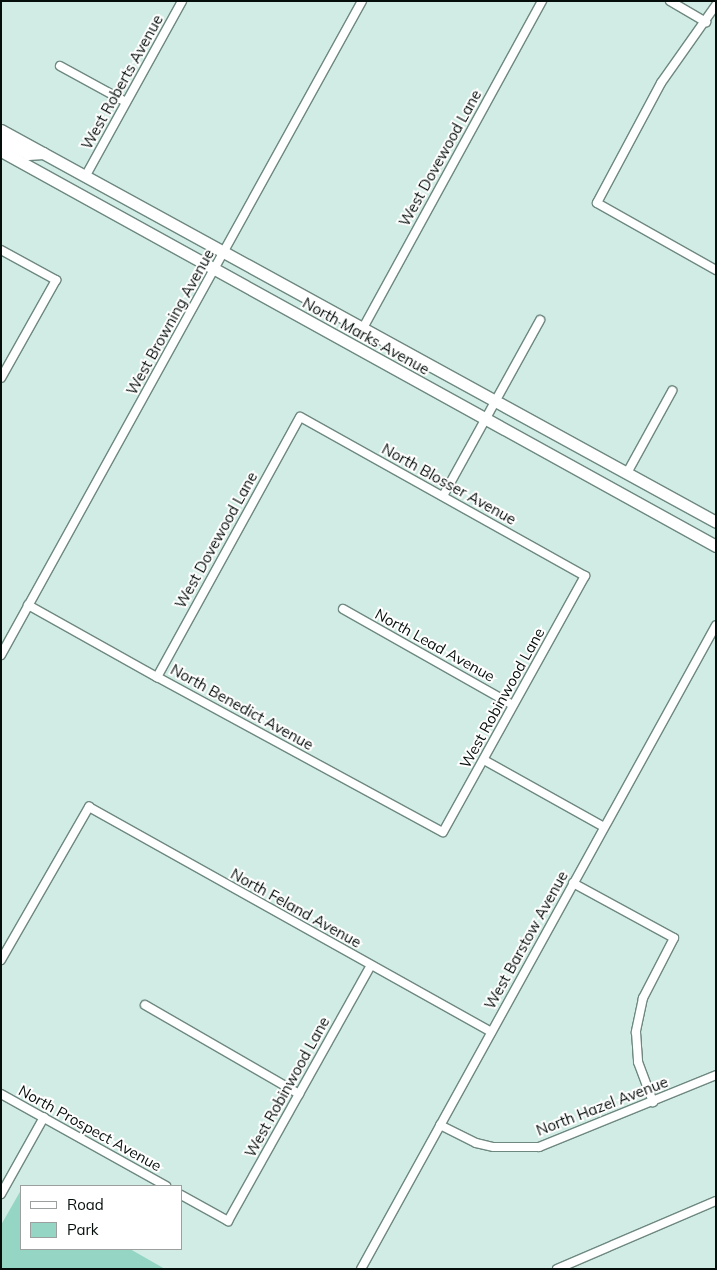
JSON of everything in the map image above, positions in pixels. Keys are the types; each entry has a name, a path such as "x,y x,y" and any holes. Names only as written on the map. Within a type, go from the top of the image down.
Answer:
{"main road":[{"name":"North Marks Avenue","path":"1,130 716,522"},
{"path":"1,140 28,154 43,154"},
{"name":"North Marks Avenue","path":"1,151 716,546"}],"street":[{"name":"West Roberts Avenue","path":"85,177 182,1"},
{"name":"West Browning Avenue","path":"1,655 362,1"},
{"name":"West Dovewood Lane","path":"362,328 542,1"},
{"path":"670,1 706,22"},
{"path":"716,5 706,22 660,83 597,203 716,270"},
{"path":"60,66 126,102"},
{"path":"1,250 56,280 1,378"},
{"path":"443,496 540,320"},
{"path":"627,473 672,391"},
{"name":"West Dovewood Lane","path":"157,677 300,417"},
{"name":"North Blosser Avenue","path":"300,417 584,576"},
{"name":"West Robinwood Lane","path":"443,832 584,576"},
{"name":"North Benedict Avenue","path":"28,605 443,832"},
{"name":"North Lead Avenue","path":"342,609 513,705"},
{"name":"West Barstow Avenue","path":"361,1269 716,625"},
{"path":"484,760 604,827"},
{"name":"North Feland Avenue","path":"1,960 89,807 491,1032"},
{"path":"573,883 674,938 642,998 636,1032 638,1062 653,1102"},
{"name":"West Robinwood Lane","path":"182,1196 228,1221 371,965"},
{"path":"145,1005 299,1094"},
{"name":"North Hazel Avenue","path":"440,1125 476,1143 525,1149 554,1142 716,1075"},
{"name":"North Prospect Avenue","path":"1,1094 164,1185"},
{"path":"1,1194 44,1118"},
{"path":"557,1269 716,1201"}],"green space":[{"path":"20,1192 20,1250 132,1250 165,1269 1,1269 1,1225"}]}
